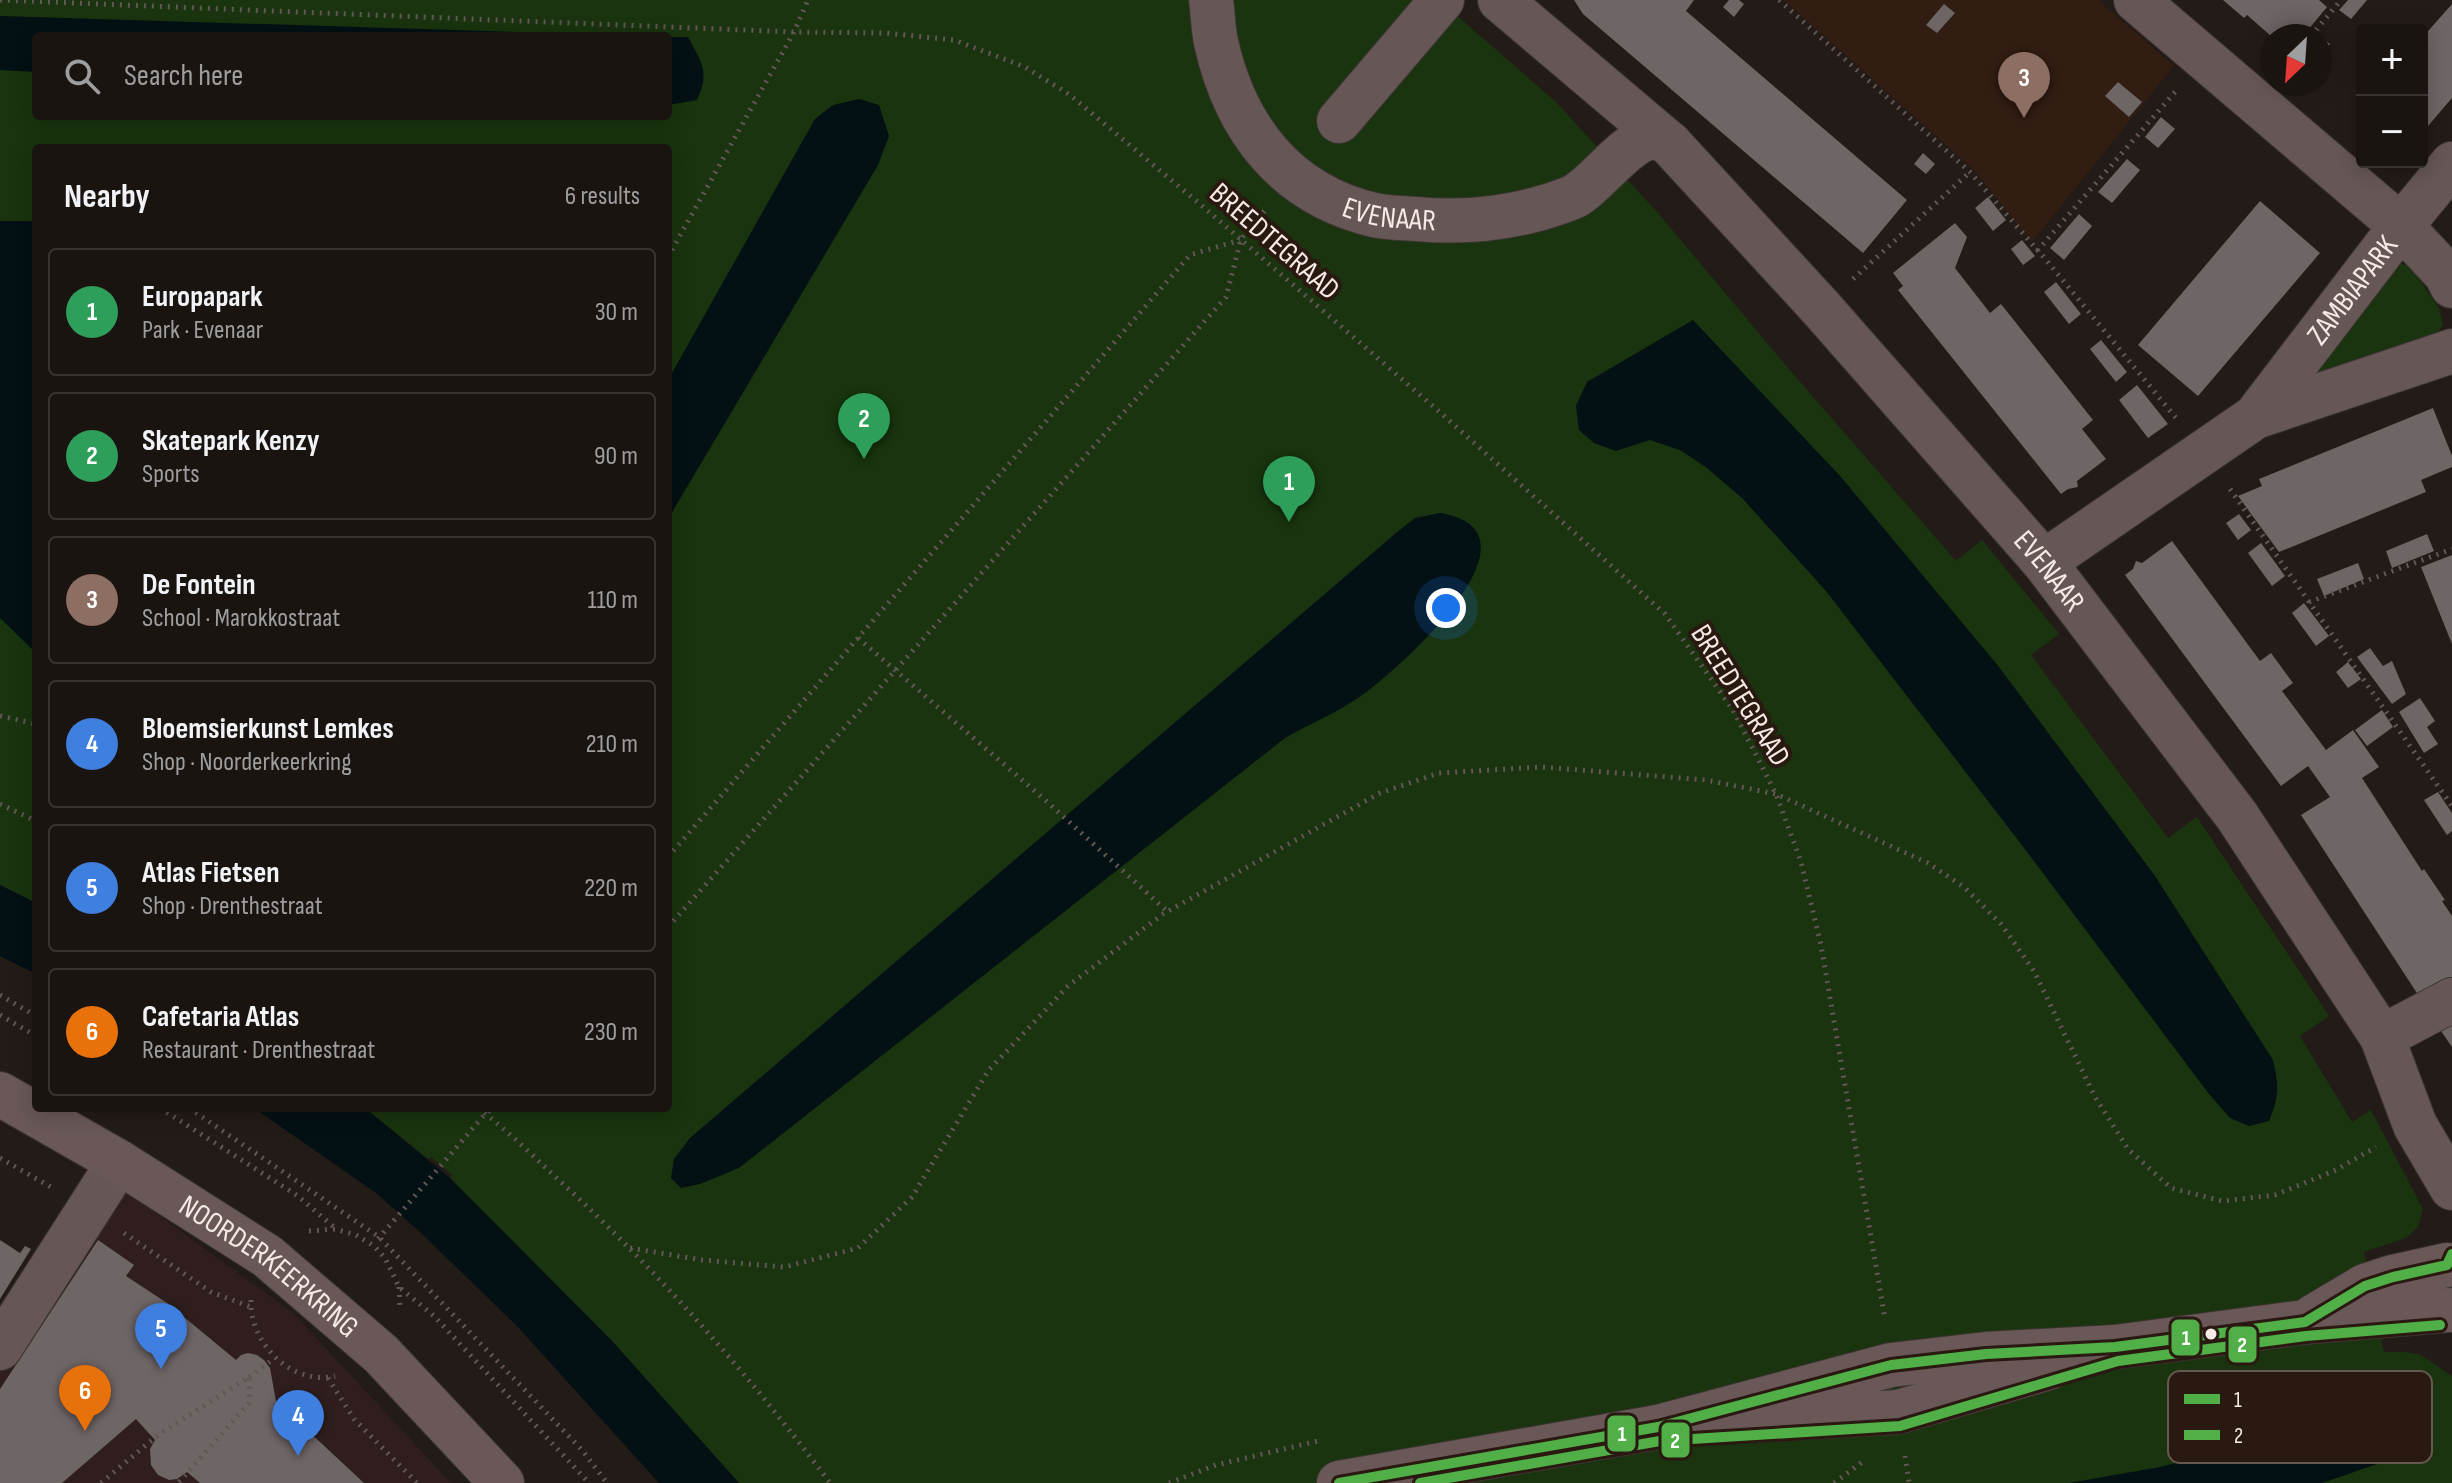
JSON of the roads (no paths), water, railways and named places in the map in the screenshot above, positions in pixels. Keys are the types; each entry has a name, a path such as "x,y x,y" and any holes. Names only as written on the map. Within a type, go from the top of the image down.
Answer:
{"street":[{"name":"EVENAAR","path":"1211,0 1216,42 1238,108 1261,146 1292,178 1327,198 1375,215 1453,222 1518,215 1574,196 1640,141 1659,138 1670,144"},
{"path":"1339,121 1442,0"},
{"name":"EVENAAR","path":"1500,0 1670,144 1821,308 2044,562 2237,816 2382,1037 2415,1125 2452,1188"},
{"path":"2136,0 2401,226 2446,274 2452,286"},
{"name":"ZAMBIAPARK","path":"2255,417 2452,164"},
{"name":"ZAMBIAPARK","path":"2044,562 2255,417 2452,351"},
{"path":"2382,1037 2452,1000"},
{"name":"NOORDERKEERKRING","path":"0,1094 119,1162 267,1256 381,1354 502,1483"},
{"path":"0,1348 119,1162"},
{"path":"1339,1483 1658,1427 1891,1365 1986,1354 2115,1347 2305,1322 2450,1314 2444,1280 2450,1259"},
{"path":"2305,1322 2365,1286 2450,1259"},
{"path":"1658,1427 1898,1412 2115,1347"}],"place":[{"name":"De Fontein","path":"2024,118"},
{"name":"Skatepark Kenzy","path":"864,459"},
{"name":"Europapark","path":"1289,522"},
{"name":"Atlas Fietsen","path":"161,1369"},
{"name":"Cafetaria Atlas","path":"85,1431"},
{"name":"Bloemsierkunst Lemkes","path":"298,1456"}]}
